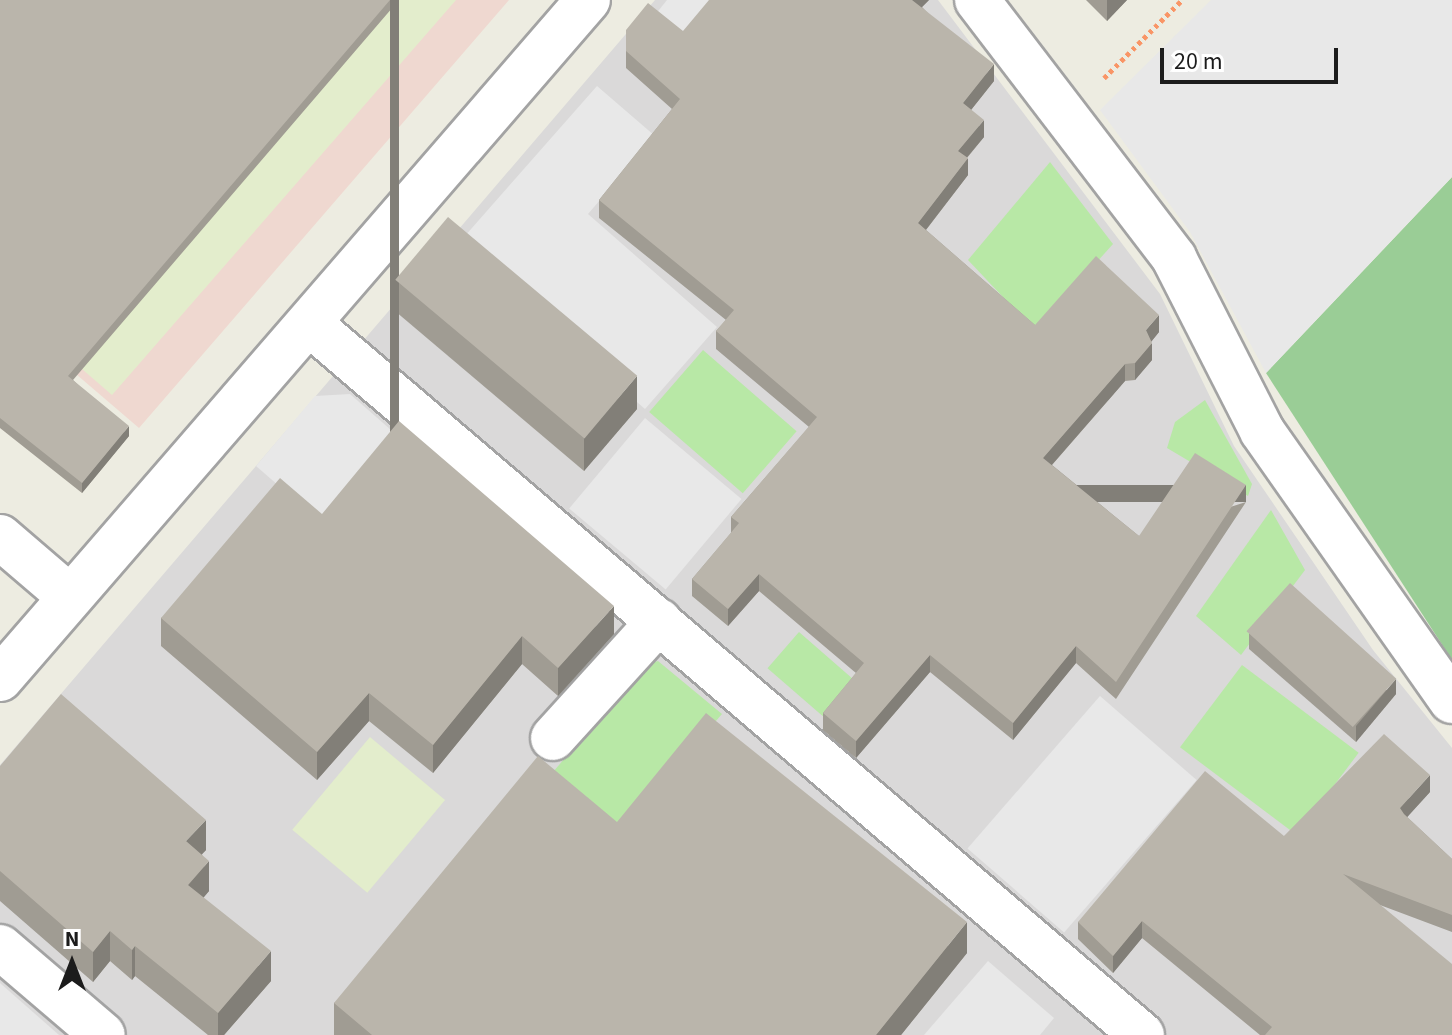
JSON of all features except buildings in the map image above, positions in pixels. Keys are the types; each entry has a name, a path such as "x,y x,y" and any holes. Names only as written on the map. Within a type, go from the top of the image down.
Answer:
{"street":[{"path":"0,679 311,325 588,0"},
{"path":"977,0 1174,258 1262,431 1452,701"},
{"path":"311,325 1142,1035"},
{"path":"0,537 70,597"},
{"path":"553,738 659,621"},
{"path":"0,947 103,1035"}],"path":[{"path":"1067,116 1182,0"}],"shaded area":[{"path":"0,0 509,0 139,428 0,309"},
{"path":"655,0 938,0 1160,294 1234,446 1373,650 1452,748 1452,1035 0,1035 0,765"},
{"path":"667,0 716,0 685,38 655,15"},
{"path":"1211,0 1452,0 1452,177 1266,373 1190,232 1100,110"},
{"path":"597,86 655,136 588,214 717,327 645,409 457,245"},
{"path":"350,394 399,437 324,525 256,466 315,396"},
{"path":"645,418 742,499 666,589 569,508"},
{"path":"1100,696 1197,780 1064,932 967,848"},
{"path":"988,961 1054,1018 1040,1035 924,1035"},
{"path":"0,983 59,1035 0,1035"}],"green space":[{"path":"0,0 456,0 112,395 0,298"},
{"path":"1050,162 1113,244 1035,331 968,260"},
{"path":"1452,177 1452,660 1266,373"},
{"path":"703,350 797,431 743,493 649,412"},
{"path":"1205,400 1252,484 1248,496 1167,448 1175,422"},
{"path":"1271,510 1305,570 1241,655 1196,616"},
{"path":"799,632 854,680 823,716 768,668"},
{"path":"658,661 722,714 610,843 542,785 643,666"},
{"path":"1242,665 1359,753 1297,835 1180,747"},
{"path":"370,737 445,800 367,893 292,830"}]}
